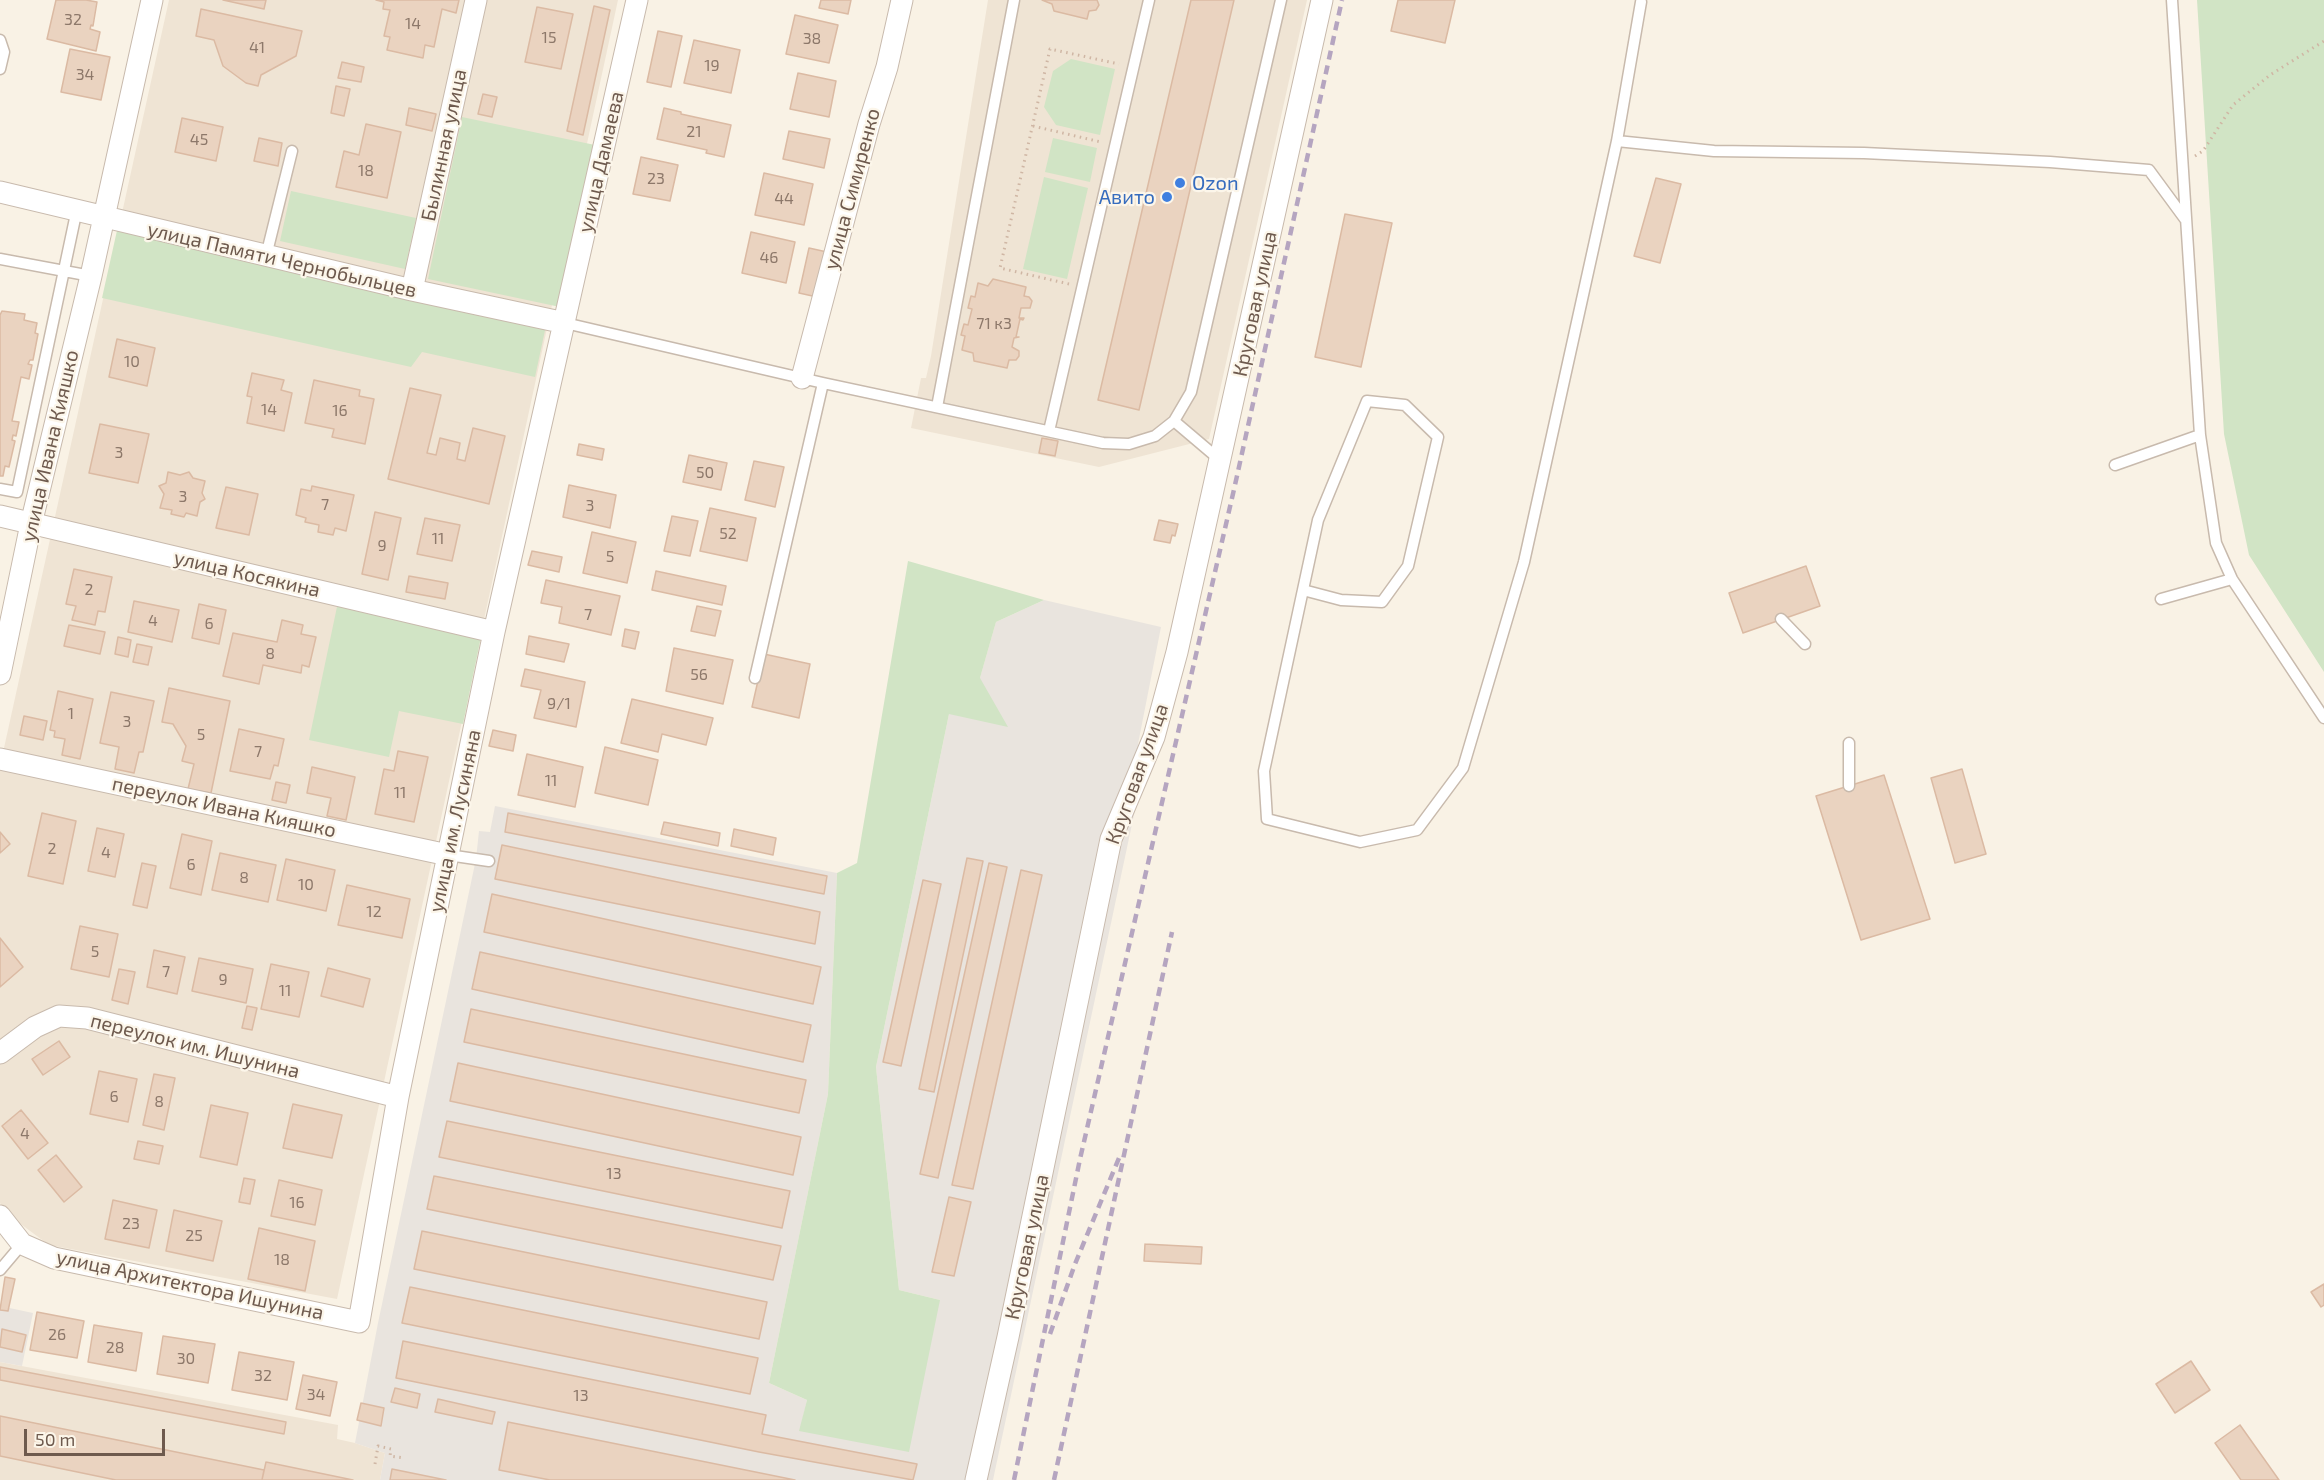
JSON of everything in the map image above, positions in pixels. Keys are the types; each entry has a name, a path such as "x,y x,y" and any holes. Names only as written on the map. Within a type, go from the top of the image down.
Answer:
{"street":[{"name":"улица Ивана Кияшко","path":"0,674 31,524 91,276 152,0"},
{"name":"Былинная улица","path":"412,290 476,0"},
{"name":"улица Дамаева","path":"565,323 637,0"},
{"name":"улица Симиренко","path":"802,378 869,124 887,67 902,0"},
{"name":"Круговая улица","path":"976,1480 1008,1337 1111,838 1154,737 1177,652 1322,0"},
{"name":"улица Памяти Чернобыльцев","path":"0,192 412,290 565,323"},
{"name":"улица им. Лусиняна","path":"359,1322 398,1097 494,632 565,323"},
{"name":"улица Косякина","path":"0,516 494,632"},
{"name":"переулок Ивана Кияшко","path":"0,759 448,855"},
{"name":"переулок им. Ишунина","path":"0,1053 35,1027 59,1016 87,1018 398,1097"},
{"name":"улица Архитектора Ишунина","path":"0,1216 22,1244 54,1258 359,1322"}],"lane":[{"path":"937,407 1014,0"},
{"path":"1048,431 1149,0"},
{"path":"565,323 823,383 1103,442 1129,444 1155,436 1174,421 1191,392 1281,0"},
{"path":"2172,0 2200,435 2216,543 2232,579 2324,718"},
{"path":"1303,590 1341,600 1382,602 1408,566 1438,437 1405,405 1366,401 1318,520 1264,771 1267,819 1360,843 1416,830 1463,768 1524,562 1617,141 1641,2"},
{"path":"0,40 4,52 0,69"},
{"path":"1617,141 1714,151 1864,153 2050,162 2149,170 2186,219"},
{"path":"266,256 292,151"},
{"path":"0,489 17,492 77,209"},
{"path":"0,259 91,276"},
{"path":"755,678 823,383"},
{"path":"1174,421 1220,460"},
{"path":"2115,465 2200,435"},
{"path":"2161,599 2232,579"},
{"path":"1781,619 1805,644"},
{"path":"1849,742 1849,786"},
{"path":"448,855 489,861"},
{"path":"0,1270 22,1244"}],"path":[{"path":"2182,163 2203,151 2233,105 2270,75 2324,41"},
{"path":"1082,287 1000,268 1050,49 1133,68"},
{"path":"1033,126 1115,145"},
{"path":"375,1464 378,1446 391,1449 390,1456 405,1458"}],"shaded area":[{"path":"169,0 618,0 337,1299 49,1245 10,1216 0,1203 0,766"},
{"path":"988,0 1307,0 1209,439 1099,467 911,428 921,378 926,378 931,356"},
{"path":"1044,600 1161,627 1138,744 1146,758 993,1480 380,1480 385,1453 355,1443 378,1323 476,859 479,831 490,832 495,806 837,873 828,1094 769,1383 807,1400 800,1431 940,1300 899,1290 876,1067 949,714 980,678 996,622"},
{"path":"0,1306 33,1313 22,1366 0,1362"},
{"path":"0,1362 338,1425 337,1439 385,1453 380,1480 0,1480"}],"green space":[{"path":"2197,0 2324,0 2324,672 2249,555 2224,434"},
{"path":"1071,59 1115,69 1100,135 1056,125 1044,107 1053,71"},
{"path":"462,117 595,145 560,307 428,279"},
{"path":"1053,138 1097,148 1090,182 1045,172"},
{"path":"1044,177 1088,188 1067,279 1023,269"},
{"path":"291,191 416,218 405,269 280,241"},
{"path":"118,226 547,321 535,377 422,352 411,367 102,298"},
{"path":"908,561 1044,600 996,622 980,678 1008,727 949,714 876,1067 899,1290 940,1300 909,1452 799,1431 807,1400 769,1383 828,1094 837,873 857,863"},
{"path":"338,602 482,632 463,724 399,711 389,757 309,740"}],"building":[{"path":"56,0 97,2 93,26 91,25 90,29 100,32 96,51 47,39"},
{"path":"223,0 266,0 264,9"},
{"path":"376,0 459,0 456,13 442,9 434,47 425,45 423,58 387,50 390,37 384,36 390,10 383,9 384,2"},
{"path":"821,0 851,0 848,14 819,8"},
{"path":"1042,0 1097,0 1099,5 1096,10 1089,11 1087,19 1054,11 1052,4"},
{"path":"1191,0 1234,0 1139,410 1098,400"},
{"path":"1398,0 1455,0 1445,43 1391,31"},
{"path":"594,6 610,10 583,135 567,131"},
{"path":"537,7 573,14 561,69 525,62"},
{"path":"201,9 302,31 296,56 261,75 258,86 246,83 223,66 214,40 196,36"},
{"path":"795,15 838,25 829,63 786,54"},
{"path":"658,31 682,36 671,87 647,82"},
{"path":"694,40 740,50 731,93 684,83"},
{"path":"70,49 110,57 101,100 61,92"},
{"path":"342,62 364,67 361,82 338,78"},
{"path":"798,73 836,81 829,117 790,109"},
{"path":"336,86 350,89 344,116 331,113"},
{"path":"483,94 497,97 492,117 478,114"},
{"path":"409,108 436,114 432,131 406,125"},
{"path":"664,108 731,125 724,157 706,153 707,150 657,139"},
{"path":"182,118 223,127 216,161 175,152"},
{"path":"366,124 401,132 387,198 336,187 344,151 359,155"},
{"path":"789,131 830,139 824,168 783,159"},
{"path":"259,138 282,143 278,166 254,161"},
{"path":"641,157 678,165 670,201 633,194"},
{"path":"764,173 813,184 804,225 755,215"},
{"path":"1656,178 1681,184 1660,263 1634,256"},
{"path":"1345,214 1392,223 1361,367 1315,357"},
{"path":"751,232 795,242 786,283 742,273"},
{"path":"809,248 827,252 817,297 799,293"},
{"path":"993,279 1026,287 1024,296 1029,297 1032,301 1030,308 1021,308 1019,318 1024,318 1020,319 1016,337 1019,337 1014,338 1012,347 1019,351 1019,356 1016,360 1009,360 1007,368 974,361 973,353 962,350 965,336 961,335 964,324 968,325 972,309 968,308 971,296 975,297 978,283 988,286"},
{"path":"2,311 25,314 24,320 37,323 35,333 38,334 33,360 30,360 28,364 32,365 29,379 21,377 12,421 19,422 16,436 13,435 12,440 15,441 9,467 5,466 3,476 0,476 0,315"},
{"path":"117,339 155,348 147,386 109,377"},
{"path":"252,373 284,380 281,390 292,393 284,431 247,423 252,397 247,396"},
{"path":"314,380 360,390 359,396 374,399 365,444 332,437 334,429 305,423"},
{"path":"410,388 441,395 427,453 436,455 440,438 460,443 457,459 465,461 473,428 505,436 489,504 388,479"},
{"path":"100,424 149,434 138,483 89,473"},
{"path":"1042,438 1058,441 1055,456 1039,453"},
{"path":"579,444 604,449 602,460 577,455"},
{"path":"689,455 727,463 721,490 683,482"},
{"path":"754,461 784,467 775,507 745,500"},
{"path":"168,472 180,475 189,472 193,478 205,481 202,493 205,499 200,502 197,516 186,513 184,517 171,514 172,510 160,508 164,494 159,486 166,483"},
{"path":"569,485 616,495 610,528 563,517"},
{"path":"312,486 354,495 346,531 335,528 333,535 318,532 319,525 305,522 306,518 296,515 301,489 311,491"},
{"path":"226,487 258,494 249,535 216,528"},
{"path":"710,508 756,518 747,561 700,551"},
{"path":"375,512 401,518 388,580 362,574"},
{"path":"672,516 698,521 690,556 664,551"},
{"path":"425,518 460,525 452,561 417,554"},
{"path":"1159,520 1178,524 1175,536 1172,535 1170,543 1154,540"},
{"path":"592,532 636,542 627,583 583,573"},
{"path":"532,551 562,557 559,572 528,565"},
{"path":"1806,566 1820,606 1743,633 1729,593"},
{"path":"74,569 112,577 105,612 98,611 95,625 72,620 76,606 66,604"},
{"path":"656,571 726,586 722,605 652,590"},
{"path":"409,576 448,583 445,599 406,592"},
{"path":"546,580 620,596 611,635 559,623 562,607 541,603"},
{"path":"134,601 179,610 172,642 128,632"},
{"path":"199,604 226,610 219,644 192,638"},
{"path":"697,606 721,611 715,636 691,631"},
{"path":"282,620 303,625 301,634 316,637 309,667 302,665 301,673 263,665 259,684 223,676 233,633 277,642"},
{"path":"69,625 105,632 100,654 64,646"},
{"path":"625,629 639,632 635,649 622,646"},
{"path":"529,636 569,644 564,662 526,654"},
{"path":"118,637 131,640 128,657 115,654"},
{"path":"137,644 152,647 148,665 133,662"},
{"path":"674,648 733,660 723,704 666,691"},
{"path":"764,654 810,664 799,718 752,707"},
{"path":"525,669 585,682 576,727 534,718 541,690 521,686"},
{"path":"169,688 230,701 211,793 188,789 194,764 182,761 186,746 173,724 162,722"},
{"path":"58,691 93,699 80,759 62,755 65,739 54,737 55,731 50,730"},
{"path":"111,692 154,701 143,752 139,752 134,773 115,769 119,747 100,743"},
{"path":"632,699 713,718 706,745 662,734 658,752 621,743"},
{"path":"24,716 47,721 43,740 20,735"},
{"path":"239,729 284,739 278,766 274,765 270,779 230,771"},
{"path":"493,730 516,735 513,751 489,746"},
{"path":"605,747 658,760 648,805 595,793"},
{"path":"398,751 428,757 414,822 375,814 384,769 394,771"},
{"path":"527,754 583,767 575,807 518,795"},
{"path":"312,767 355,777 346,820 327,816 331,798 307,793"},
{"path":"1962,769 1986,854 1955,863 1931,778"},
{"path":"1884,775 1930,919 1861,940 1816,796"},
{"path":"276,782 290,785 286,803 272,800"},
{"path":"42,813 76,821 63,884 28,876"},
{"path":"508,813 827,876 824,894 505,832"},
{"path":"664,822 720,833 718,846 661,834"},
{"path":"97,828 124,834 115,877 88,871"},
{"path":"734,829 776,838 773,855 731,846"},
{"path":"0,832 10,844 0,853"},
{"path":"182,834 212,841 201,895 170,888"},
{"path":"502,845 820,912 815,944 495,879"},
{"path":"220,853 276,865 268,902 212,890"},
{"path":"967,858 983,861 934,1092 919,1089"},
{"path":"286,859 335,870 326,911 277,900"},
{"path":"142,863 156,866 147,908 133,905"},
{"path":"989,863 1007,867 938,1178 920,1174"},
{"path":"1021,870 1042,875 973,1189 952,1185"},
{"path":"923,880 941,884 901,1066 883,1062"},
{"path":"347,885 410,899 402,938 338,925"},
{"path":"492,894 821,967 813,1004 484,932"},
{"path":"80,926 118,934 109,977 71,969"},
{"path":"0,938 23,967 0,987"},
{"path":"154,950 185,957 177,994 147,987"},
{"path":"480,952 811,1025 803,1062 472,989"},
{"path":"199,958 253,969 246,1003 192,991"},
{"path":"271,964 309,972 299,1017 261,1009"},
{"path":"328,968 370,979 363,1007 321,996"},
{"path":"119,969 135,972 128,1004 112,1000"},
{"path":"247,1006 257,1008 252,1030 242,1028"},
{"path":"471,1009 806,1080 799,1113 464,1042"},
{"path":"59,1041 70,1057 43,1075 32,1059"},
{"path":"458,1063 801,1137 793,1175 450,1101"},
{"path":"99,1071 137,1079 128,1122 90,1114"},
{"path":"154,1074 175,1078 164,1130 143,1125"},
{"path":"293,1104 342,1115 332,1158 283,1148"},
{"path":"211,1105 248,1113 237,1165 200,1157"},
{"path":"21,1110 48,1143 28,1159 2,1126"},
{"path":"447,1121 790,1191 782,1228 439,1157"},
{"path":"138,1141 163,1146 159,1164 134,1159"},
{"path":"56,1155 82,1187 64,1202 38,1170"},
{"path":"434,1176 781,1246 773,1280 427,1209"},
{"path":"244,1178 255,1180 250,1204 239,1202"},
{"path":"279,1180 322,1190 315,1225 271,1216"},
{"path":"949,1197 971,1202 954,1276 932,1272"},
{"path":"113,1200 157,1210 149,1248 105,1239"},
{"path":"174,1210 222,1221 213,1261 166,1251"},
{"path":"259,1228 315,1241 305,1291 248,1279"},
{"path":"422,1231 767,1302 759,1339 414,1269"},
{"path":"1145,1244 1202,1247 1201,1264 1144,1261"},
{"path":"5,1277 15,1279 8,1311 0,1310"},
{"path":"2324,1284 2324,1305 2321,1307 2311,1292"},
{"path":"410,1287 758,1358 750,1394 402,1323"},
{"path":"37,1312 84,1321 77,1358 30,1350"},
{"path":"94,1325 142,1333 136,1371 88,1362"},
{"path":"2,1329 26,1335 22,1352 0,1347"},
{"path":"163,1336 215,1344 208,1383 157,1374"},
{"path":"403,1341 766,1415 762,1434 917,1464 913,1480 759,1452 396,1378"},
{"path":"239,1352 294,1362 287,1400 232,1390"},
{"path":"2191,1361 2210,1390 2175,1413 2156,1384"},
{"path":"0,1367 286,1422 284,1434 0,1380"},
{"path":"303,1375 337,1382 330,1416 296,1409"},
{"path":"395,1388 420,1394 417,1408 391,1402"},
{"path":"438,1399 495,1412 492,1424 435,1412"},
{"path":"361,1403 384,1408 381,1426 357,1420"},
{"path":"0,1416 264,1470 262,1480 116,1480 0,1456"},
{"path":"508,1422 795,1480 550,1480 499,1470"},
{"path":"2240,1425 2279,1480 2241,1480 2215,1443"},
{"path":"266,1462 353,1480 262,1480"},
{"path":"392,1469 446,1480 390,1480"}],"railway":[{"path":"1014,1480 1080,1159 1235,485 1342,0"},
{"path":"1054,1480 1172,932"},
{"path":"1050,1334 1075,1264 1119,1158"}],"place":[{"name":"Ozon","path":"1180,183"},
{"name":"Авито","path":"1167,197"}]}
